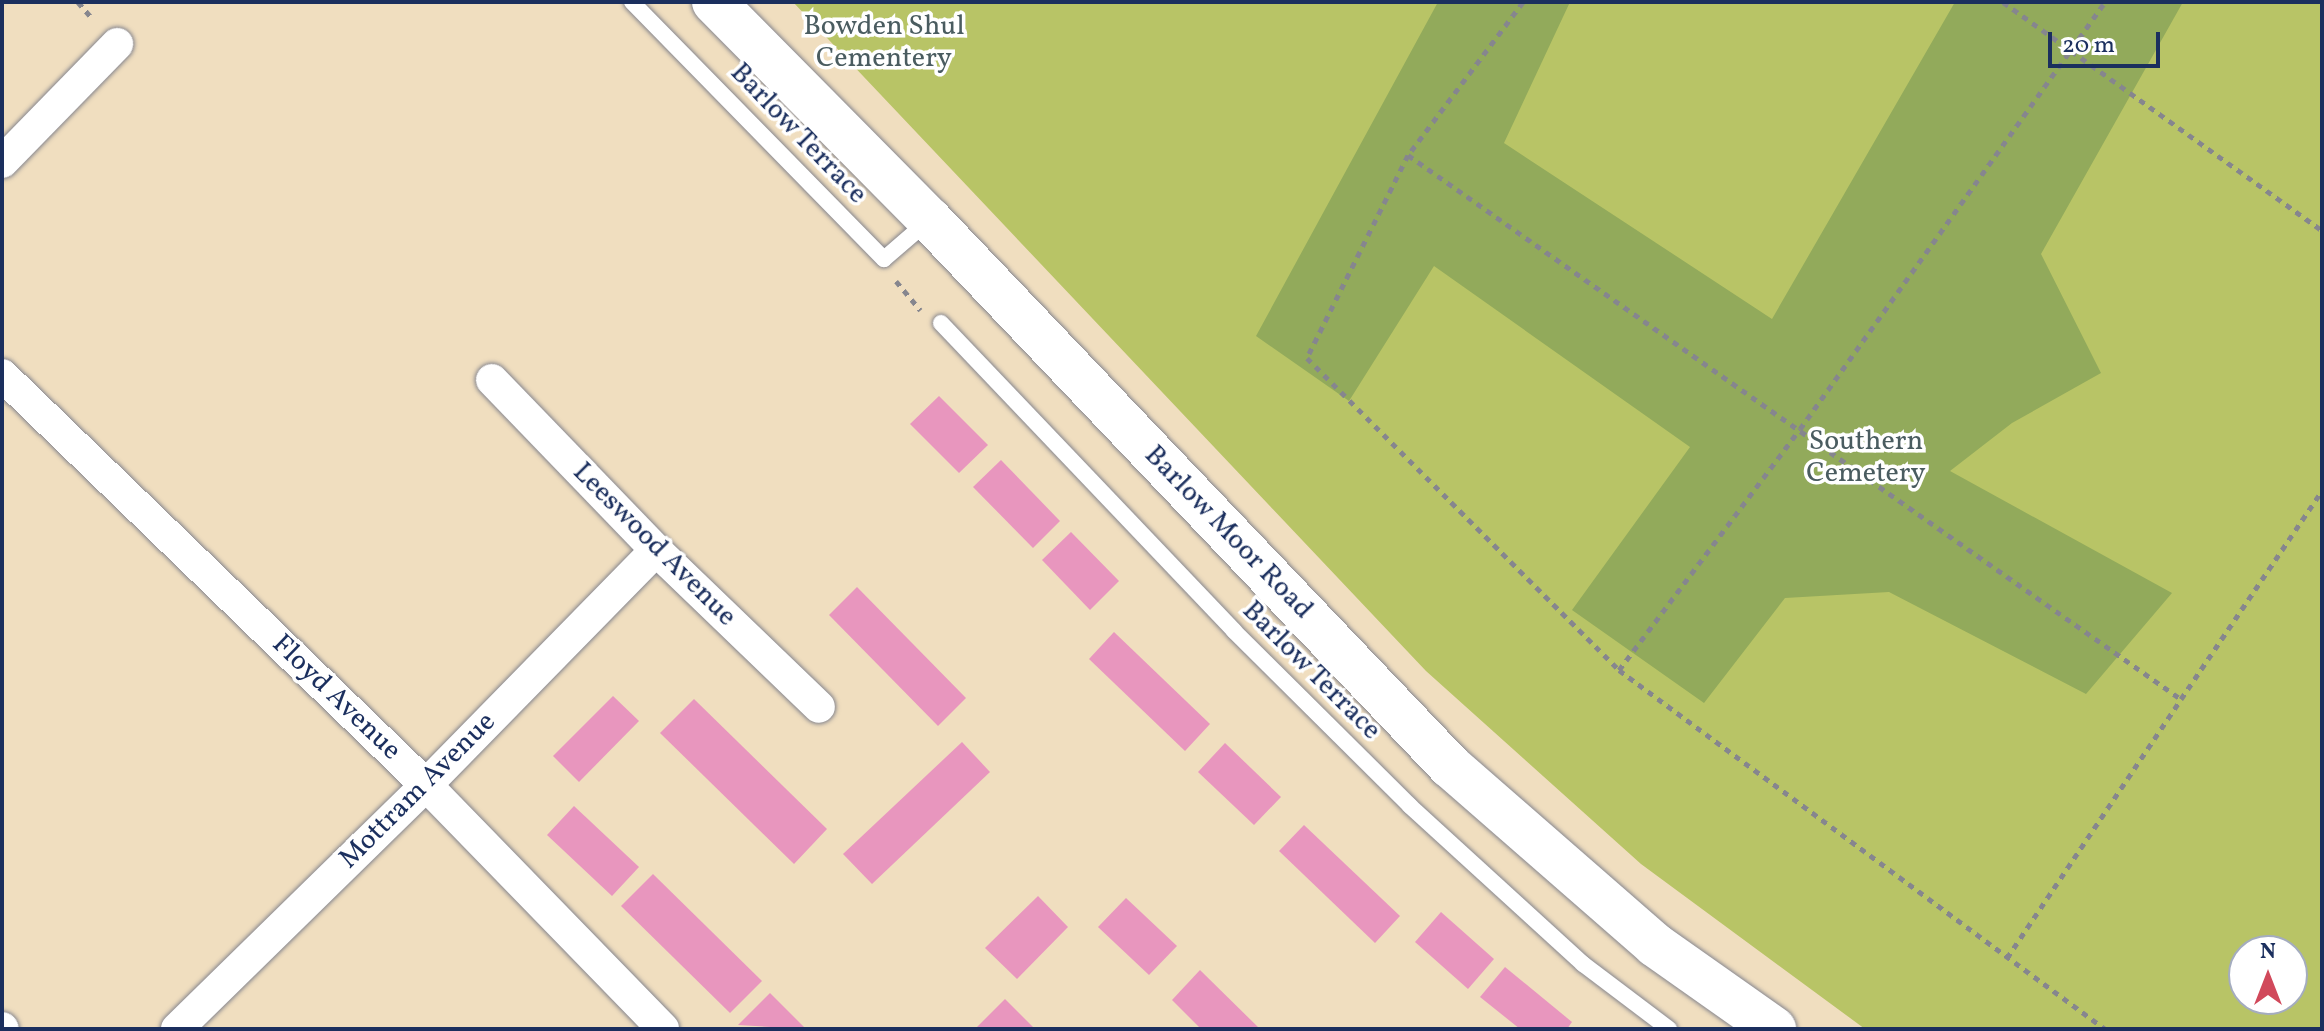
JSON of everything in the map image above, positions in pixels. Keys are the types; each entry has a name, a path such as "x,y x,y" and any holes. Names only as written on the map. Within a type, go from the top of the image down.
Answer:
{"main road":[{"name":"Barlow Moor Road","path":"714,2 930,220 1450,766 1655,945 1774,1029"}],"street":[{"path":"2,162 117,44"},
{"name":"Floyd Avenue","path":"2,375 426,785 663,1029"},
{"name":"Leeswood Avenue","path":"492,380 656,550 819,707"},
{"name":"Mottram Avenue","path":"177,1029 426,785 656,550"}],"lane":[{"name":"Barlow Terrace","path":"632,2 884,259"},
{"path":"884,259 930,220"},
{"name":"Barlow Terrace","path":"941,323 1234,631 1410,806 1583,964 1669,1029"}],"path":[{"path":"1523,2 1408,155 1307,358 1619,670 2105,1029"},
{"path":"2003,2 2322,230"},
{"path":"1619,670 1800,429 2105,2"},
{"path":"1408,155 2181,699"},
{"path":"884,259 926,317 941,323"},
{"path":"2007,958 2322,491"}],"green space":[{"name":"Southern Cemetery","path":"793,2 2322,2 2322,1029 1865,1029 1641,864 1426,671"},
{"path":"1438,2 1570,2 1504,143 1772,319 1955,2 2183,2 2041,254 2101,373 2012,423 1950,471 2172,593 2086,694 1889,592 1785,598 1704,703 1572,610 1690,447 1434,266 1349,401 1256,336"}],"building":[{"path":"939,396 988,445 959,473 910,424"},
{"path":"1001,460 1060,521 1033,548 973,487"},
{"path":"1071,532 1119,581 1090,610 1042,560"},
{"path":"857,587 966,698 938,726 829,615"},
{"path":"1114,632 1210,724 1185,751 1089,659"},
{"path":"613,696 639,721 579,782 553,756"},
{"path":"694,699 827,829 794,864 660,733"},
{"path":"962,742 990,772 872,884 843,854"},
{"path":"1225,743 1281,797 1254,825 1198,772"},
{"path":"574,806 639,867 612,896 547,835"},
{"path":"1304,825 1400,916 1375,943 1279,851"},
{"path":"653,874 762,981 730,1013 621,906"},
{"path":"1038,896 1068,927 1017,979 985,948"},
{"path":"1126,898 1177,946 1149,975 1098,927"},
{"path":"1441,912 1494,959 1468,989 1415,942"},
{"path":"1505,967 1572,1022 1567,1029 1520,1029 1480,997"},
{"path":"1200,970 1260,1029 1201,1029 1172,1000"},
{"path":"770,993 806,1029 738,1025"},
{"path":"1005,999 1035,1029 975,1029"}],"park label":[{"name":"Bowden Shul Cementery","path":"884,43"}]}
